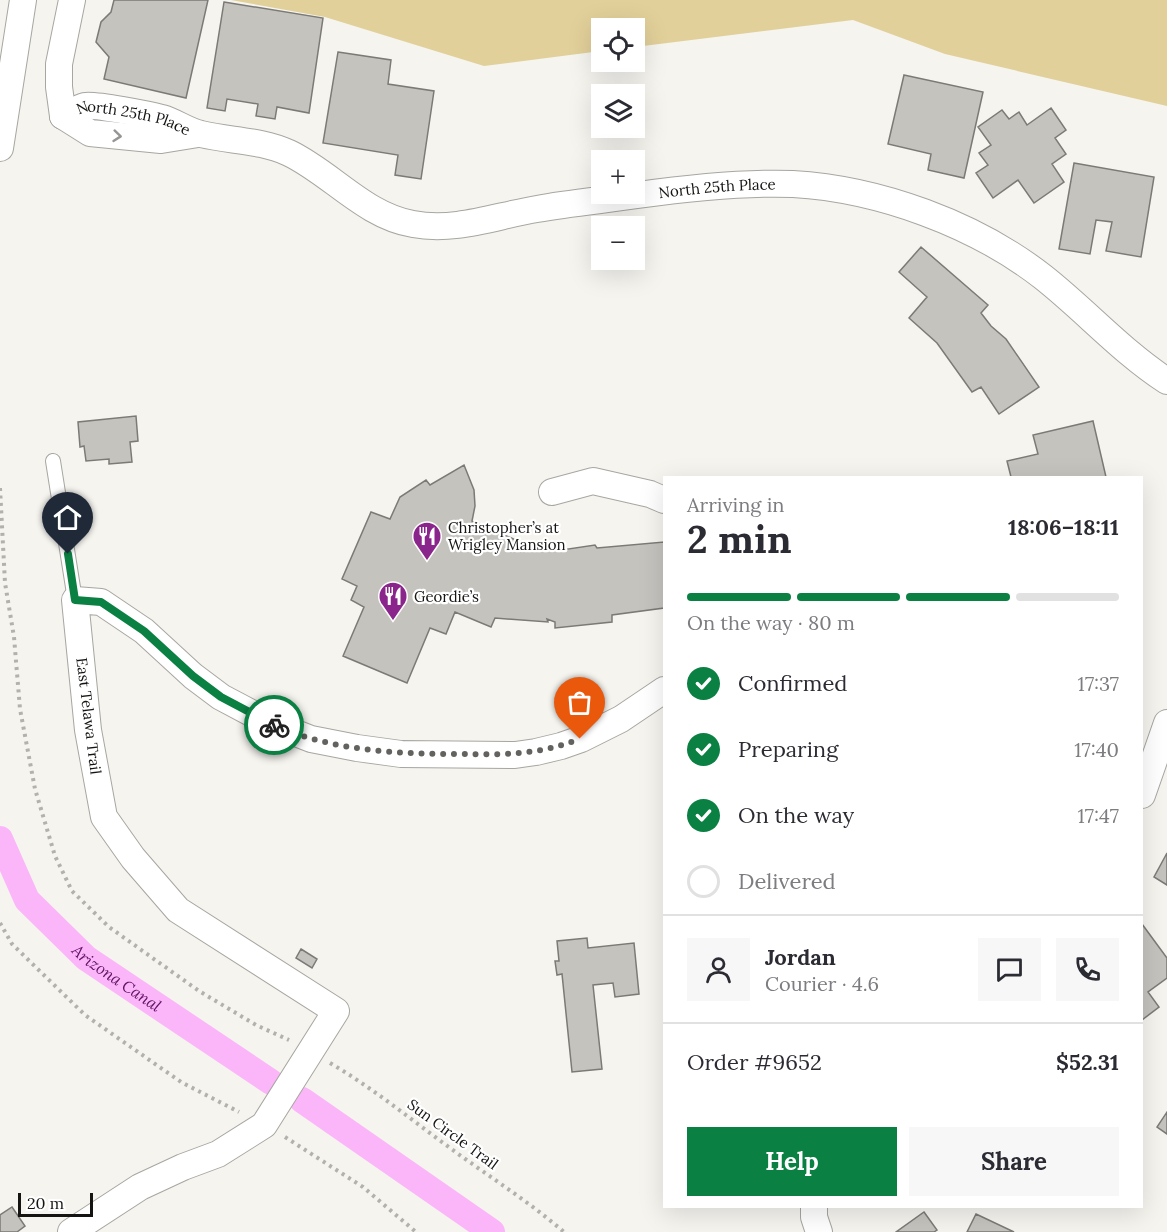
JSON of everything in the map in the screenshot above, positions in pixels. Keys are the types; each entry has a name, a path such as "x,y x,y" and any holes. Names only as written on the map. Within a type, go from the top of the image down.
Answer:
{"street":[{"path":"0,148 3,110 23,0"},
{"name":"North 25th Place","path":"72,0 59,64 59,87 63,116 90,133 161,140 199,134 254,142 286,151 315,167 358,199 389,217 410,224 440,228 547,208 684,189 741,185 793,184 824,187 882,200 939,216 983,238 1041,276 1167,381"},
{"path":"552,492 593,481 650,494 663,500"},
{"path":"75,600 101,602 144,631 193,676 221,697 270,723 311,739 357,748 401,754 514,755 536,752 580,739 621,719 663,691"},
{"name":"East Telawa Trail","path":"71,1232 140,1187 218,1154 267,1121 314,1062 336,1011 178,909 133,858 104,817 88,730 75,600"},
{"path":"1143,792 1167,723"},
{"path":"814,1208 814,1217 819,1232"}],"lane":[{"path":"53,461 75,600"}],"path":[{"path":"0,923 12,944 85,1015 181,1082 267,1121 300,1146 363,1187 416,1232"},
{"name":"Sun Circle Trail","path":"314,1062 351,1075 564,1232"}],"shaded area":[{"path":"231,0 1167,0 1167,106 945,54 853,20 645,46 645,18 591,18 591,52 484,66 325,17"}],"building":[{"path":"114,0 208,0 186,98 104,79 109,57 96,42 101,22 111,12"},
{"path":"224,2 323,18 309,113 277,107 275,119 256,116 258,104 227,99 225,111 207,108"},
{"path":"338,52 391,60 388,84 434,91 421,179 395,175 398,155 323,143"},
{"path":"904,75 983,92 964,178 928,170 931,154 888,144"},
{"path":"1051,108 1066,130 1055,138 1066,154 1052,164 1064,182 1034,203 1018,180 993,198 976,173 988,165 979,153 991,145 978,127 1002,110 1009,119 1019,112 1027,125"},
{"path":"1074,163 1154,177 1141,257 1106,251 1112,222 1096,220 1090,254 1059,249"},
{"path":"921,247 988,305 981,313 991,326 1006,339 1039,387 999,414 981,387 972,392 937,343 909,318 927,297 899,272"},
{"path":"136,416 138,441 130,442 132,462 109,464 109,459 86,461 84,446 80,447 78,422"},
{"path":"1093,421 1106,476 1011,476 1007,461 1038,454 1033,435"},
{"path":"464,465 474,490 475,506 472,521 518,541 562,548 562,550 595,545 597,548 663,542 663,608 612,615 612,622 555,628 555,622 547,619 548,622 495,618 491,627 455,612 446,634 430,628 407,683 343,656 364,607 351,600 357,586 342,579 371,512 390,519 400,497 426,480 430,485"},
{"path":"1167,853 1167,885 1154,877"},
{"path":"1143,925 1167,958 1167,978 1148,992 1159,1007 1143,1019"},
{"path":"587,938 588,948 634,943 639,994 615,997 613,983 593,985 602,1069 572,1072 562,974 557,975 555,961 559,961 557,941"},
{"path":"301,949 317,959 312,968 296,958"},
{"path":"1167,1112 1167,1134 1157,1127"},
{"path":"12,1207 25,1226 17,1232 0,1232 0,1215"},
{"path":"924,1212 937,1230 934,1232 896,1232"},
{"path":"976,1214 1014,1232 967,1232"}],"waterway":[{"name":"Arizona Canal","path":"0,839 27,900 86,958 271,1082"},
{"name":"Arizona Canal","path":"302,1100 492,1232"}],"way so far":[{"path":"274,725 311,739 336,745 401,754 514,755 561,746 580,739"}],"place":[{"name":"Christopher’s at Wrigley Mansion","path":"427,562"},
{"name":"Geordie’s","path":"393,622"}],"route":[{"path":"68,554 75,600 101,602 144,631 168,655 221,697 274,725"}]}
